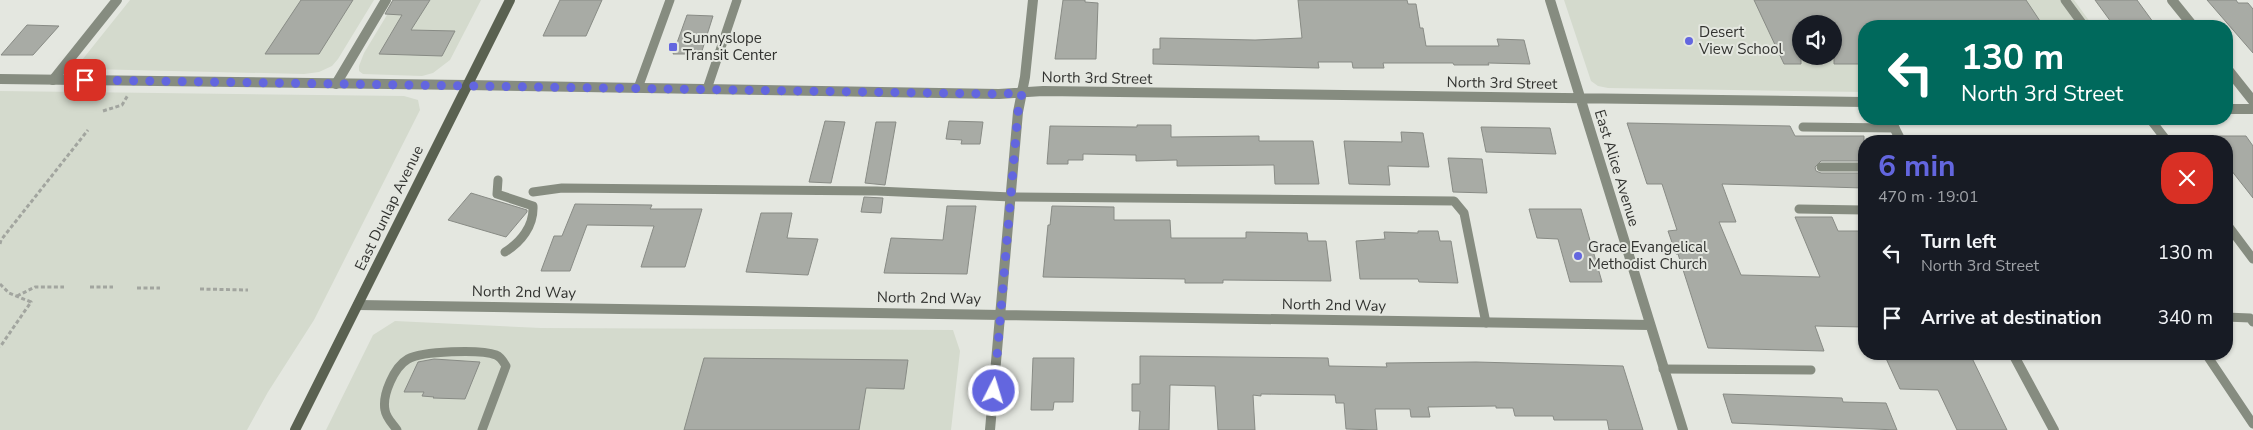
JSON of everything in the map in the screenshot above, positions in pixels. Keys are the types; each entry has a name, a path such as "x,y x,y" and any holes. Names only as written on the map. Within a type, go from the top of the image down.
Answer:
{"main road":[{"name":"East Dunlap Avenue","path":"295,430 510,0"}],"street":[{"path":"53,80 117,0"},
{"path":"336,84 386,0"},
{"path":"990,430 1018,112 1033,0"},
{"name":"East Alice Avenue","path":"1550,0 1683,430"},
{"path":"2172,0 2188,20"},
{"path":"2233,76 2253,101"},
{"name":"North 3rd Street","path":"0,79 999,94 1043,91 1858,102"},
{"path":"2233,109 2253,109"},
{"path":"1893,125 1899,135"},
{"name":"North 2nd Way","path":"358,305 1650,325"},
{"path":"2017,360 2054,430"}],"lane":[{"path":"638,88 670,0"},
{"path":"707,90 737,0"},
{"path":"2065,0 2080,20"},
{"path":"1803,127 1895,128"},
{"path":"1821,167 1858,167"},
{"path":"498,180 497,194 527,202 533,206 534,212 523,238 505,252"},
{"path":"533,192 562,188 599,188 877,191 1011,197 1454,201 1464,212 1486,323"},
{"path":"1799,209 1858,210"},
{"path":"2233,233 2253,260"},
{"path":"2233,317 2250,318 2253,322"},
{"path":"397,430 385,411 386,395 400,366 416,356 447,353 492,354 502,358 506,366 482,430"},
{"path":"2210,360 2253,424"},
{"path":"1663,369 1811,370"}],"path":[{"path":"103,111 122,105 128,95"},
{"path":"0,244 1,240 88,130"},
{"path":"0,284 16,297 31,302 0,347"},
{"path":"16,297 35,287 64,287"},
{"path":"90,287 113,287"},
{"path":"137,288 160,288"},
{"path":"200,289 248,290"}],"shaded area":[{"path":"130,0 374,0 338,59 332,66 319,72 304,74 89,69 81,67 82,60"},
{"path":"396,0 481,0 450,60 433,73 422,76 363,74 359,71 359,66 364,53"},
{"name":"Desert View School","path":"1564,0 2074,0 2089,20 1858,20 1858,92 1608,88 1598,86 1591,81"},
{"path":"0,91 404,96 418,100 420,110 314,320 268,392 247,430 0,430"},
{"path":"395,321 541,328 953,330 960,351 951,430 326,430 373,335"}],"building":[{"path":"301,0 353,0 319,54 265,54"},
{"path":"393,0 430,0 411,30 455,31 442,56 379,54 402,15 385,14"},
{"path":"560,0 602,0 586,36 543,36"},
{"path":"1063,0 1085,0 1085,2 1098,3 1096,59 1055,59"},
{"path":"1298,0 1407,0 1408,4 1416,4 1420,28 1423,28 1426,46 1499,46 1497,39 1524,40 1530,64 1488,63 1489,65 1454,65 1453,63 1383,63 1384,68 1353,68 1352,62 1318,62 1319,68 1153,64 1153,49 1160,49 1160,38 1255,40 1302,38"},
{"path":"1754,0 2026,0 2039,20 1858,20 1858,64 1842,64 1842,15 1792,15 1792,64 1784,64"},
{"path":"2095,0 2137,0 2152,20 2110,20"},
{"path":"2207,0 2236,0 2238,3 2248,3 2253,9 2253,53 2233,30 2233,20 2224,20"},
{"path":"687,15 713,16 701,54 673,54"},
{"path":"27,25 59,26 33,55 1,55"},
{"path":"825,121 845,122 831,183 809,182"},
{"path":"949,121 983,122 980,144 961,144 962,140 946,139"},
{"path":"876,122 896,122 885,185 865,183"},
{"path":"1627,123 1790,126 1795,136 1858,136 1858,161 1821,161 1815,167 1816,171 1821,173 1858,173 1858,188 1722,184 1736,222 1719,222 1741,275 1820,277 1795,217 1832,217 1838,231 1858,231 1858,327 1815,326 1824,351 1708,348 1678,254 1676,254 1668,231 1677,230 1662,184 1647,184"},
{"path":"1137,125 1171,125 1171,137 1259,136 1259,141 1313,141 1319,184 1275,184 1274,165 1177,166 1177,160 1136,161 1136,155 1083,154 1083,160 1068,160 1068,164 1047,164 1050,126 1137,127"},
{"path":"1481,127 1550,128 1556,154 1486,152"},
{"path":"1401,132 1423,133 1429,167 1388,166 1390,185 1349,184 1344,141 1402,142"},
{"path":"2233,136 2246,136 2253,146 2253,198 2233,173"},
{"path":"1448,158 1482,159 1487,193 1453,192"},
{"path":"471,193 527,210 527,212 506,237 448,220"},
{"path":"864,197 883,198 881,213 861,212"},
{"path":"575,204 652,205 650,209 702,209 685,267 641,267 654,226 587,225 570,271 541,271 554,236 562,236"},
{"path":"947,206 976,206 967,274 884,273 891,238 943,240"},
{"path":"1052,206 1114,207 1114,220 1170,220 1171,238 1246,238 1246,232 1307,233 1308,241 1326,241 1331,281 1223,280 1223,283 1185,283 1185,279 1043,277 1048,225 1050,225"},
{"name":"Grace Evangelical Methodist Church","path":"1529,209 1581,209 1602,282 1570,282 1558,239 1537,238"},
{"path":"761,213 792,213 787,238 818,239 808,275 746,272"},
{"path":"1418,231 1438,231 1440,241 1451,241 1458,283 1419,282 1418,279 1360,279 1356,241 1385,239 1384,232 1418,233"},
{"path":"1140,356 1328,358 1329,366 1387,367 1386,363 1476,362 1623,366 1643,430 1609,430 1607,420 1554,420 1553,416 1515,416 1513,408 1496,408 1496,406 1428,407 1430,417 1411,417 1410,409 1375,409 1377,430 1346,429 1344,403 1336,403 1335,395 1261,394 1261,396 1253,395 1255,430 1218,430 1215,386 1170,385 1169,430 1139,430 1140,411 1132,411 1132,384 1140,384"},
{"path":"704,358 908,360 904,389 866,388 859,430 684,430"},
{"path":"1033,358 1074,358 1073,402 1054,402 1053,410 1031,410"},
{"path":"434,359 480,362 465,399 433,398 422,396 424,392 404,392 418,362"},
{"path":"1887,360 1973,360 2007,430 1957,430 1938,390 1900,389"},
{"path":"1723,394 1842,398 1843,402 1886,403 1897,430 1732,423"}],"place":[{"name":"Desert View School","path":"1689,41"},
{"name":"Sunnyslope Transit Center","path":"673,47"},
{"name":"Grace Evangelical Methodist Church","path":"1578,256"}],"route":[{"path":"85,80 1022,93 1018,112 994,391"}]}
